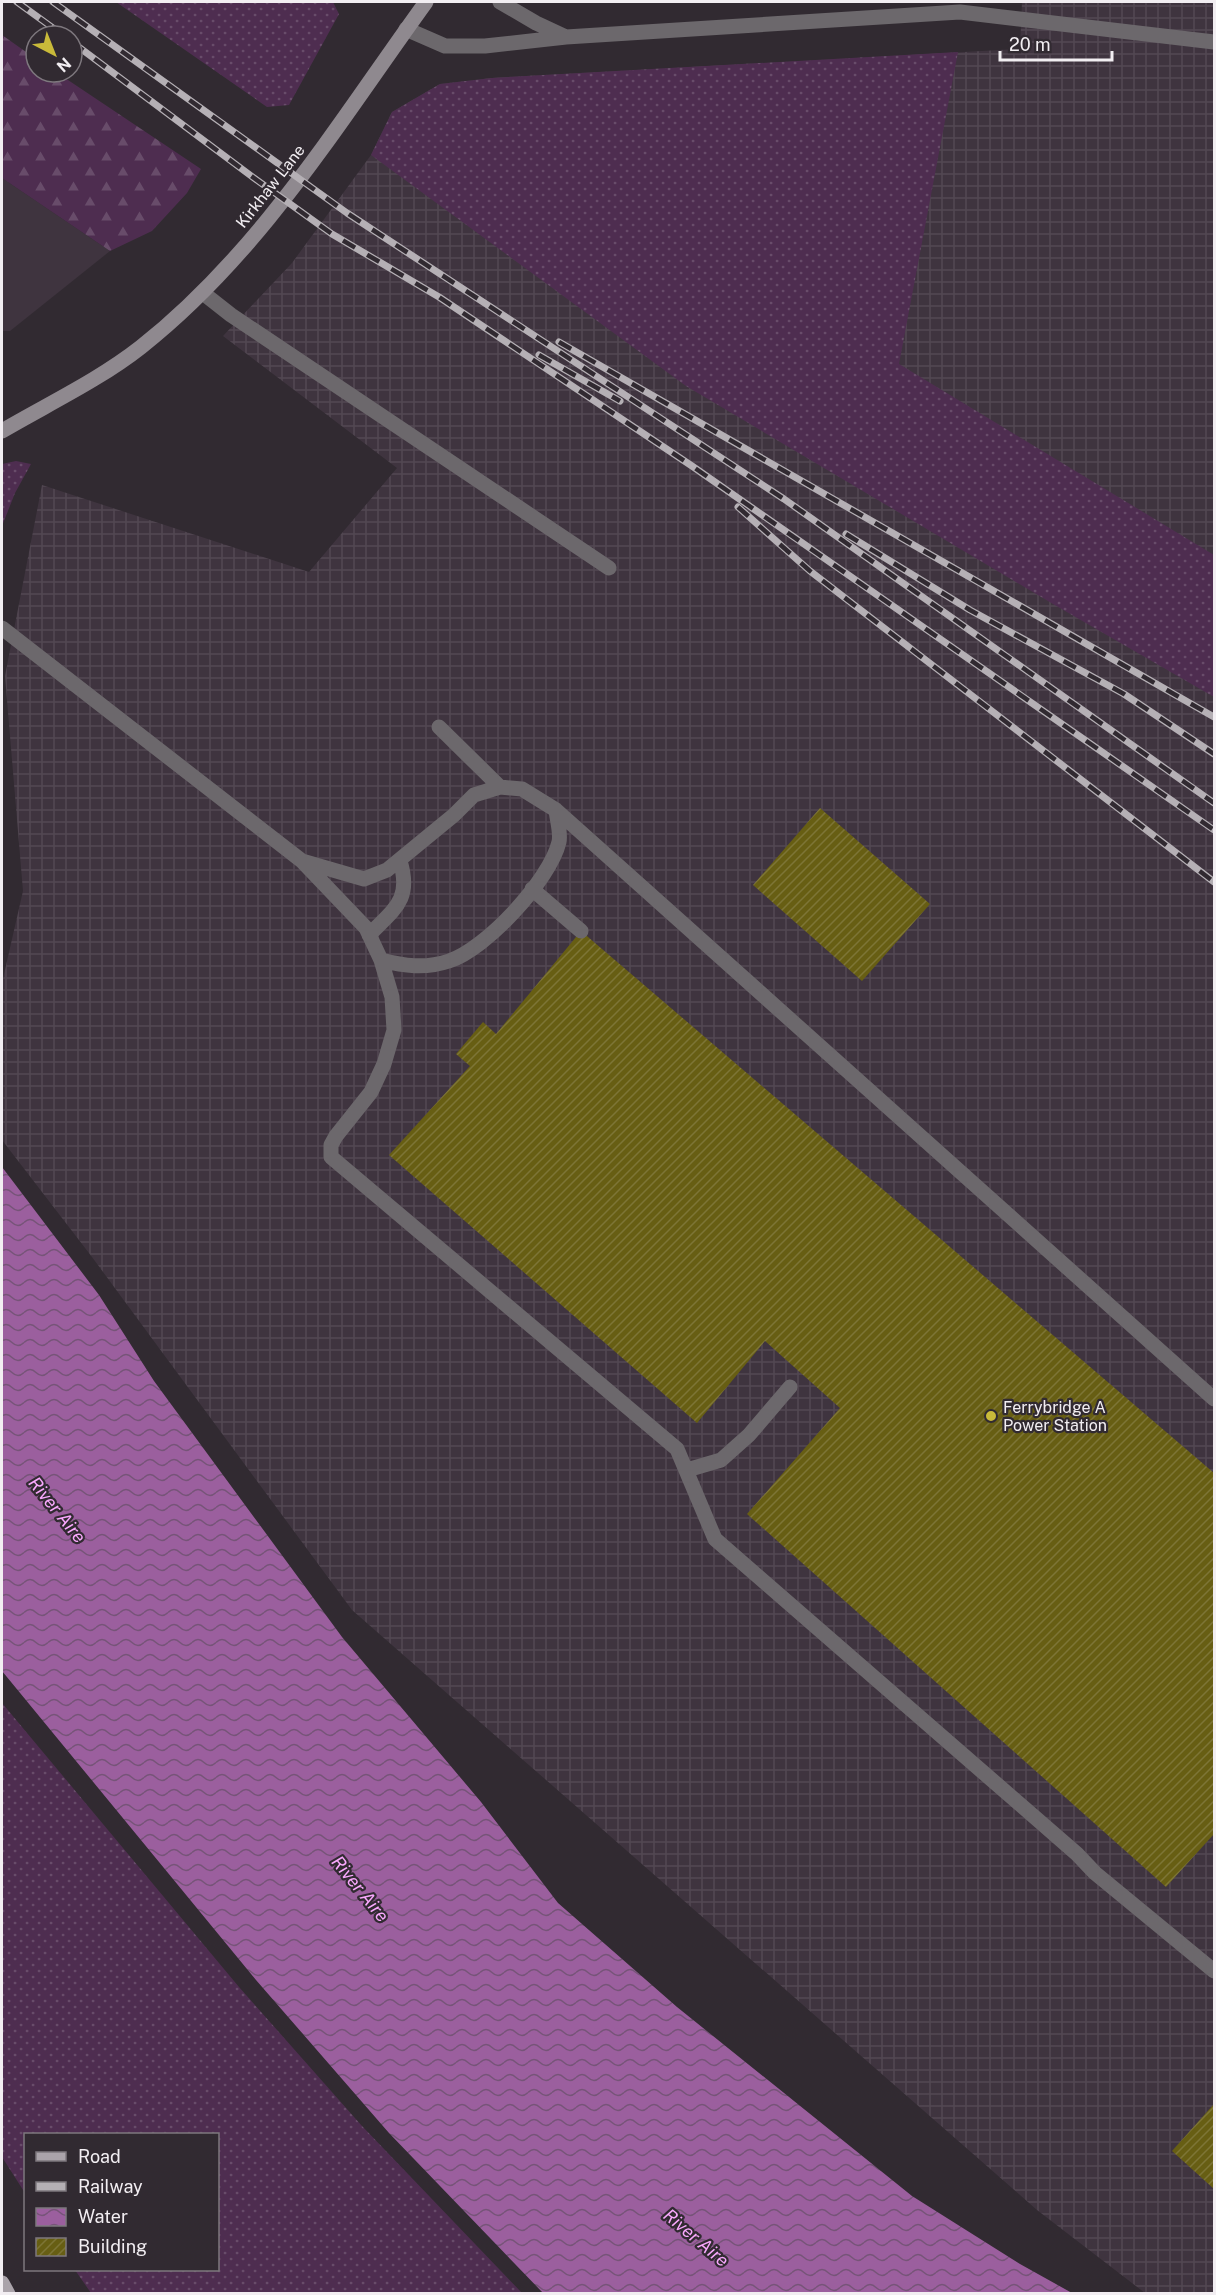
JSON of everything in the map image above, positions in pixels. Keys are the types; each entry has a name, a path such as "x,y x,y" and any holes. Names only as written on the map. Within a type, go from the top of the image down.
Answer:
{"main road":[{"name":"Kirkhaw Lane","path":"2,431 96,378 140,348 203,293 271,217 324,147 426,2"},
{"path":"2,2283 8,2294"}],"street":[{"path":"500,2 536,23 566,36"},
{"path":"406,29 446,46 485,46 566,36 962,7 1215,42"},
{"path":"203,293 231,315 609,568"},
{"path":"2,628 303,861 366,928 381,960 393,997 394,1030 384,1064 371,1092 336,1136 331,1145 331,1157 677,1449 715,1539 1095,1873 1215,1971"},
{"path":"439,727 500,787"},
{"path":"303,861 364,879 387,870 400,861 474,795 500,787 522,789 556,810 1215,1399"},
{"path":"381,960 409,967 449,961 487,939 512,914 550,866 560,840 556,810"},
{"path":"369,934 398,904 405,878 400,861"},
{"path":"532,889 581,931"},
{"path":"687,1470 721,1460 749,1435 790,1387"}],"shaded area":[{"path":"1022,2 1214,2 1214,2293 1145,2293 1037,2210 352,1610 92,1257 2,1140 2,983 23,891 5,676 42,485 309,572 397,468 223,336 292,263 371,155 392,112 440,84 492,78 1020,49"},
{"path":"2,178 110,251 10,331 2,331"}],"green space":[{"path":"116,2 333,2 339,14 289,105 267,107"},
{"path":"2,35 24,51 24,84 74,84 201,169 187,193 152,231 110,251 2,178"},
{"path":"958,52 899,364 1214,555 1214,697 686,386 371,155 392,112 440,84 492,78"},
{"path":"16,461 31,464 15,493 2,526 2,464"},
{"path":"2,1703 239,1987 362,2126 522,2293 91,2293 76,2271 219,2271 219,2133 24,2133 24,2191 2,2157"}],"water":[{"name":"River Aire","path":"2,1167 99,1295 154,1381 342,1637 481,1802 558,1903 677,2007 912,2196 1020,2264 1072,2293 543,2293 389,2133 256,1980 2,1671"}],"building":[{"path":"820,808 930,904 862,981 753,885"},
{"name":"Ferrybridge A Power Station","path":"581,931 1214,1473 1214,1834 1166,1887 747,1514 840,1408 765,1341 697,1423 389,1155 470,1066 456,1054 483,1022 496,1034"},
{"path":"1214,2104 1214,2189 1172,2151"}],"railway":[{"path":"17,2 47,24"},
{"path":"53,2 347,213 784,499 1214,803"},
{"path":"84,51 332,234 439,297 692,466 1214,830"},
{"path":"559,342 1214,717"},
{"path":"539,355 620,401"},
{"path":"738,507 810,571 1214,882"},
{"path":"846,534 970,610 1124,694 1214,754"}],"place":[{"name":"Ferrybridge A Power Station","path":"991,1416"}]}
